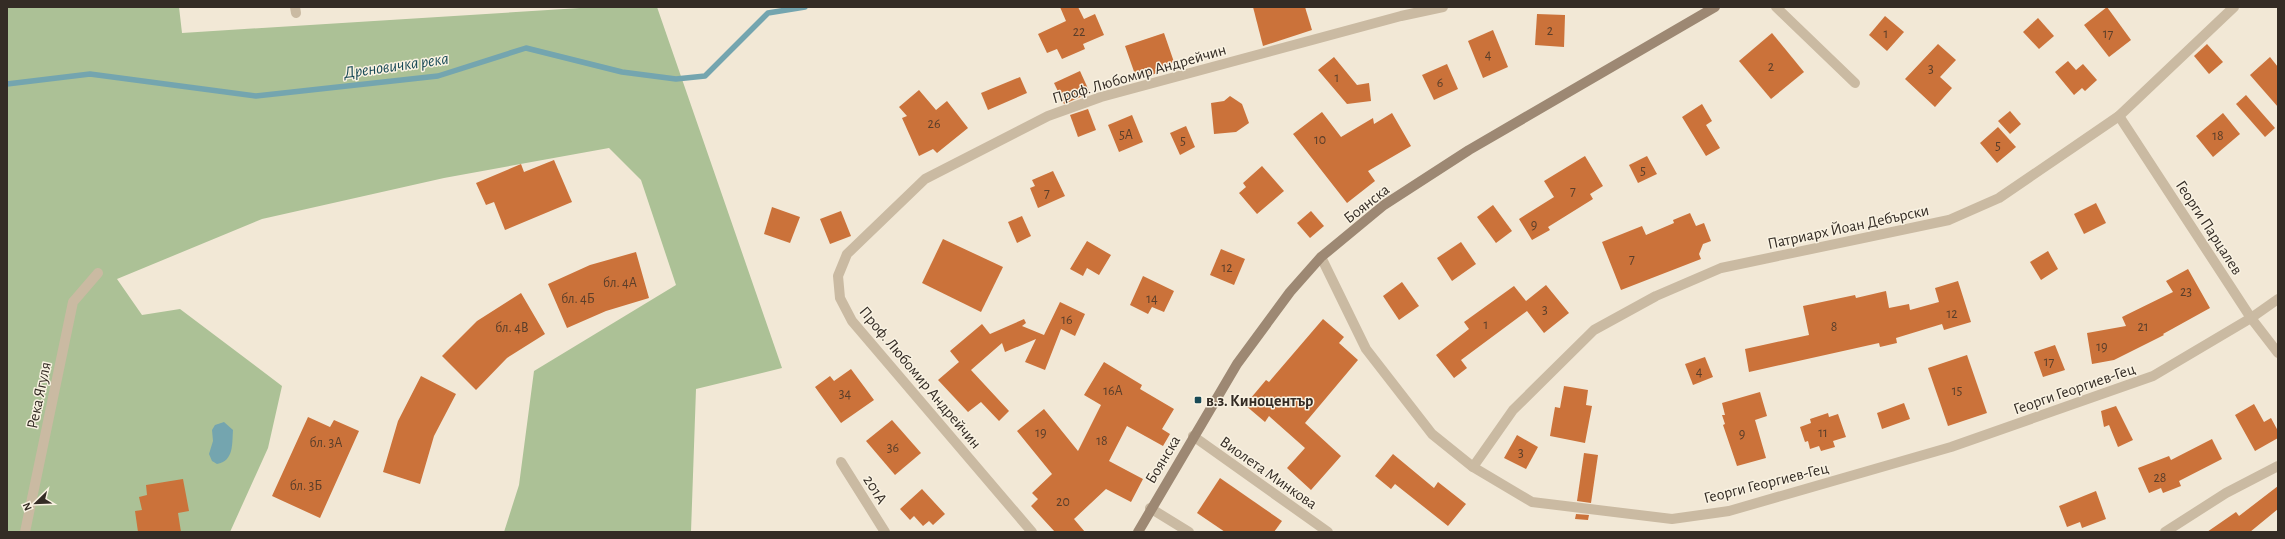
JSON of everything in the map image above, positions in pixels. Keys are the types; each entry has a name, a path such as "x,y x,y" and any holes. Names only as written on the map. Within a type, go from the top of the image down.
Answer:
{"main road":[{"name":"Боянска","path":"1138,532 1150,508 1237,364 1290,292 1321,257 1384,206 1469,150 1714,7"}],"street":[{"name":"Проф. Любомир Андрейчин","path":"1032,532 852,320 840,298 838,276 847,254 925,179 1048,116 1101,97 1401,16 1442,7"},
{"path":"1776,7 1855,83"},
{"name":"Патриарх Йоан Дебърски","path":"1473,467 1514,410 1594,330 1656,296 1721,268 1949,220 1999,198 2119,116 2234,7"},
{"name":"Георги Парцалев","path":"2119,116 2251,318 2278,353"},
{"name":"Георги Георгиев-Гец","path":"1321,257 1366,349 1432,434 1473,467 1532,502 1672,519 1729,511 1951,447 2153,376 2251,318 2278,299"},
{"name":"Река Ягуля","path":"25,532 73,302 98,273"},
{"name":"Виолета Минкова","path":"1193,436 1328,532"},
{"name":"201А","path":"841,462 885,532"},
{"path":"2165,532 2226,493 2278,466"},
{"path":"1150,508 1190,532"}],"green space":[{"path":"7,7 179,7 182,33 596,7 657,7 782,368 696,389 691,532 504,532 519,485 534,371 676,285 641,180 609,148 444,178 262,219 117,279 142,315 180,309 282,386 268,448 230,532 7,532"}],"water":[{"path":"224,422 233,430 232,446 227,459 217,464 212,461 209,454 213,441 212,430 215,425"}],"building":[{"path":"1060,7 1078,7 1084,19 1095,14 1104,35 1083,44 1085,49 1062,59 1057,49 1047,53 1038,34 1066,21"},
{"path":"1253,7 1305,7 1312,30 1263,46"},
{"path":"2107,7 2131,40 2109,57 2084,25"},
{"path":"1537,14 1565,15 1564,47 1535,45"},
{"path":"1885,16 1904,32 1887,51 1869,35"},
{"path":"2038,18 2054,36 2039,49 2023,32"},
{"path":"1493,30 1508,67 1483,78 1468,41"},
{"path":"1164,33 1174,62 1155,69 1157,73 1137,80 1125,46"},
{"path":"1772,33 1804,72 1771,99 1739,61"},
{"path":"1938,44 1956,60 1940,77 1952,88 1935,107 1905,79"},
{"path":"2207,44 2223,62 2209,74 2194,56"},
{"path":"1334,57 1357,85 1369,83 1371,101 1347,104 1318,70"},
{"path":"2270,57 2278,67 2278,107 2250,75"},
{"path":"2068,61 2076,70 2083,64 2097,80 2085,91 2082,88 2074,95 2055,72"},
{"path":"1447,64 1458,89 1434,100 1422,75"},
{"path":"1080,71 1090,93 1064,104 1054,83"},
{"path":"1020,77 1027,93 988,110 981,93"},
{"path":"919,90 936,110 947,101 968,128 937,153 933,149 919,156 902,118 907,116 899,107"},
{"path":"2246,95 2275,128 2265,137 2236,104"},
{"path":"1230,96 1242,104 1249,123 1236,132 1214,134 1211,103 1224,101"},
{"path":"1702,104 1712,121 1706,125 1720,148 1706,156 1682,117"},
{"path":"1088,109 1096,130 1078,137 1070,115"},
{"path":"2010,111 2021,124 2010,134 1998,121"},
{"path":"1322,112 1341,137 1373,118 1374,124 1392,113 1411,146 1368,171 1375,181 1347,203 1293,134"},
{"path":"2223,113 2240,134 2213,157 2196,136"},
{"path":"1132,115 1143,142 1119,152 1108,125"},
{"path":"1186,126 1195,147 1180,155 1170,133"},
{"path":"1998,127 2016,147 1997,163 1980,143"},
{"path":"1585,156 1603,186 1590,194 1593,199 1548,227 1550,230 1532,240 1519,219 1554,197 1544,181"},
{"path":"1647,156 1657,174 1638,183 1629,165"},
{"path":"554,160 572,202 505,230 494,202 486,205 476,183 521,164 524,172"},
{"path":"1262,166 1284,191 1257,214 1239,193 1246,187 1243,183"},
{"path":"1053,171 1065,196 1038,208 1030,188 1035,186 1032,180"},
{"path":"2096,203 2106,223 2084,234 2074,214"},
{"path":"1493,205 1512,231 1496,243 1477,217"},
{"path":"772,207 800,217 790,243 764,234"},
{"path":"841,211 851,236 830,244 820,219"},
{"path":"1311,211 1324,226 1310,238 1297,223"},
{"path":"1690,213 1696,226 1704,223 1711,241 1703,244 1699,254 1701,259 1621,290 1602,242 1642,226 1646,235 1674,223 1673,220"},
{"path":"1022,216 1031,236 1017,243 1008,222"},
{"path":"943,239 1003,267 981,312 922,283"},
{"path":"1087,241 1111,255 1099,275 1087,268 1083,276 1070,269"},
{"path":"1461,242 1476,264 1452,281 1437,258"},
{"path":"1221,249 1245,259 1234,285 1210,275"},
{"path":"2048,251 2058,269 2041,280 2030,262"},
{"path":"636,252 649,298 606,311 567,328 548,284 590,265"},
{"path":"2188,269 2210,308 2163,334 2164,335 2114,360 2092,364 2087,333 2126,326 2122,317 2173,292 2166,281"},
{"path":"1143,276 1174,291 1164,312 1152,307 1148,314 1130,305"},
{"path":"1958,281 1971,322 1944,330 1942,324 1896,338 1897,343 1880,347 1879,343 1749,372 1745,349 1809,335 1803,306 1855,295 1856,298 1886,291 1889,308 1909,304 1910,310 1939,302 1935,288"},
{"path":"1402,282 1419,306 1399,320 1383,296"},
{"path":"1546,285 1569,313 1544,333 1527,311 1461,360 1467,368 1454,378 1436,355 1469,329 1464,322 1514,286 1526,301"},
{"path":"521,293 545,334 507,358 476,390 442,356 477,321"},
{"path":"1060,302 1085,314 1075,336 1061,329 1045,370 1025,362 1036,339 1005,352 1002,343 971,370 1009,411 999,421 981,402 968,412 938,380 959,362 950,351 982,324 990,334 1024,319 1026,323 1022,326 1044,335"},
{"path":"1323,319 1344,337 1339,343 1358,360 1305,423 1341,456 1311,490 1287,468 1305,448 1269,416 1265,422 1245,405 1266,380 1269,382"},
{"path":"2055,345 2065,370 2043,377 2034,352"},
{"path":"1967,355 1987,413 1948,426 1928,368"},
{"path":"1705,357 1713,377 1693,385 1685,364"},
{"path":"1104,362 1142,385 1140,389 1174,409 1162,429 1170,434 1163,446 1127,426 1109,461 1143,479 1131,502 1106,489 1074,519 1085,532 1055,532 1031,506 1038,499 1032,493 1052,474 1017,431 1044,409 1078,451 1101,405 1084,395"},
{"path":"851,369 874,400 841,423 815,387 830,376 834,381"},
{"path":"421,376 456,394 434,436 420,484 383,472 398,421"},
{"path":"1564,386 1588,390 1586,405 1592,406 1585,443 1550,436 1555,407 1560,408"},
{"path":"1760,392 1767,416 1755,420 1766,458 1737,466 1723,425 1725,424 1722,415 1725,415 1722,403"},
{"path":"1904,403 1910,419 1882,429 1877,413"},
{"path":"2254,404 2264,422 2271,418 2278,431 2278,438 2255,451 2235,415"},
{"path":"2116,406 2133,440 2118,447 2109,425 2104,427 2101,411"},
{"path":"1828,413 1829,417 1838,414 1846,437 1833,441 1835,447 1821,451 1819,446 1810,449 1808,441 1805,442 1800,427 1811,423 1810,419"},
{"path":"308,417 330,427 334,420 359,431 320,518 272,496"},
{"path":"892,420 921,453 895,475 866,441"},
{"path":"1517,435 1538,447 1526,469 1504,458"},
{"path":"2212,439 2222,459 2179,481 2181,486 2163,493 2161,488 2149,493 2138,468 2169,456 2171,460"},
{"path":"1584,453 1598,455 1591,503 1577,501"},
{"path":"1393,454 1434,488 1438,482 1466,504 1448,526 1395,484 1391,489 1375,476"},
{"path":"1220,478 1282,521 1274,532 1225,532 1197,513"},
{"path":"183,479 189,511 178,513 181,532 138,532 135,511 142,510 139,497 147,495 146,485"},
{"path":"2278,486 2278,509 2250,532 2207,532 2236,512 2239,516"},
{"path":"922,489 945,514 933,525 929,521 923,526 914,516 910,520 900,509"},
{"path":"2096,491 2106,519 2082,528 2080,522 2067,527 2059,506"},
{"path":"1576,514 1589,515 1588,520 1575,519"}],"waterway":[{"name":"Дреновичка река","path":"7,84 90,74 256,96 438,76 526,48 622,72 676,79 705,76 768,13 805,7"}],"place":[{"name":"в.з. Киноцентър","path":"1198,400"}]}
